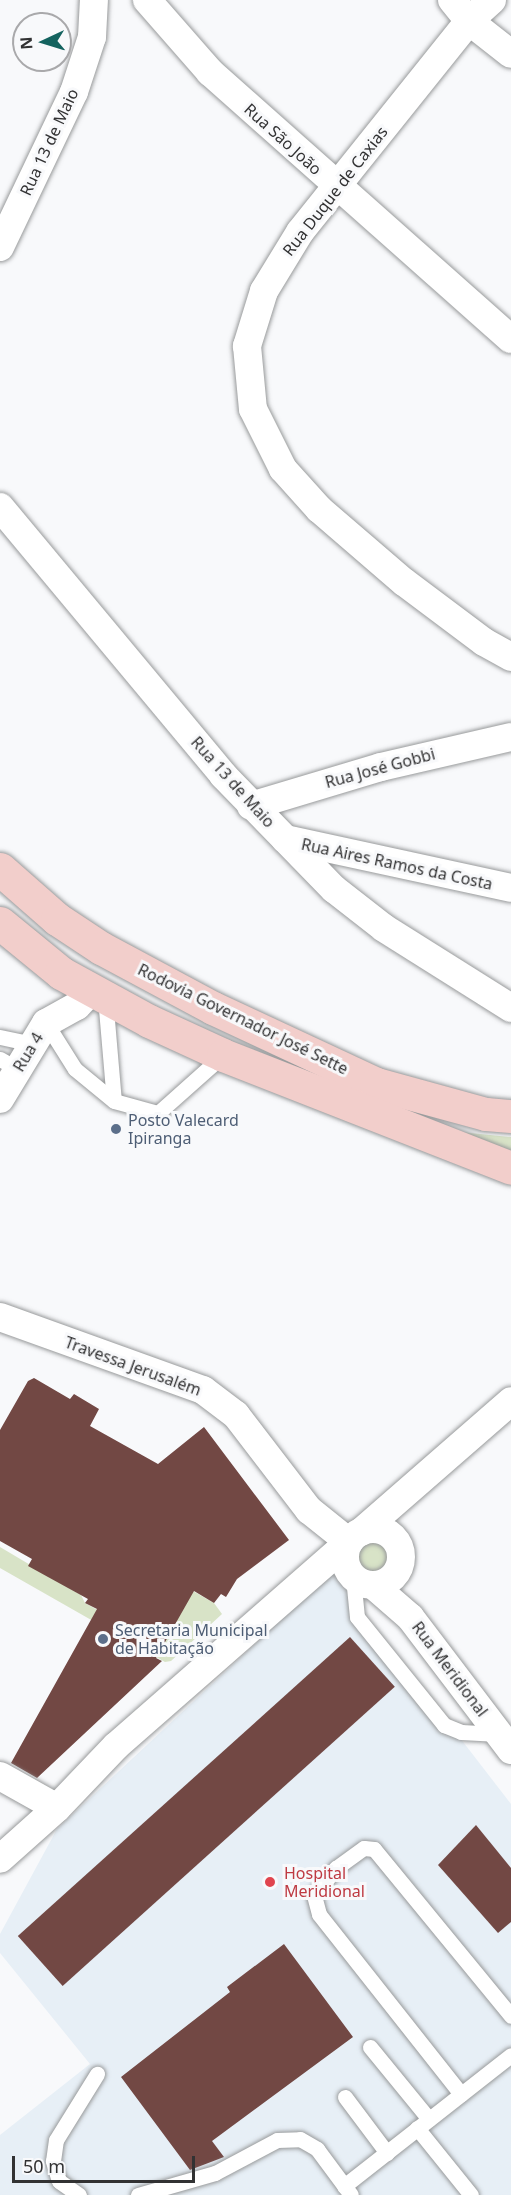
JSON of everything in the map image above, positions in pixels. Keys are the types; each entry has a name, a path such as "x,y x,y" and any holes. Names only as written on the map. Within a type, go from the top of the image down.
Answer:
{"main road":[{"name":"Rodovia Governador José Sette","path":"0,869 57,919 101,948 213,1008 376,1084 486,1114 511,1116"},
{"name":"Rodovia Governador José Sette","path":"0,923 61,973 223,1055 511,1168"},
{"path":"98,993 131,976 213,1008"}],"street":[{"name":"Rua 13 de Maio","path":"0,247 74,92 92,37 94,0"},
{"name":"Rua São João","path":"147,0 210,72 337,188 511,339"},
{"name":"Rua Duque de Caxias","path":"492,0 460,10 337,188 281,260 252,319 247,346 254,409 283,469 319,509 454,620 511,657"},
{"path":"460,10 511,54"},
{"name":"Rua 13 de Maio","path":"0,507 251,806 359,910 511,1008"},
{"name":"Rua José Gobbi","path":"251,806 381,767 511,737"},
{"name":"Rua Aires Ramos da Costa","path":"284,838 511,888"},
{"name":"Rua 4","path":"0,1099 9,1064 39,1034 98,993"},
{"name":"Travessa Jerusalém","path":"0,1317 203,1390 236,1415 309,1510 355,1537"},
{"path":"0,1859 57,1808 116,1746 511,1401"},
{"path":"399,1497 394,1530 401,1553 410,1617"},
{"path":"355,1537 384,1531 401,1553"},
{"path":"355,1537 345,1558 363,1581 410,1617"},
{"path":"363,1581 395,1575 401,1553"},
{"name":"Rua Meridional","path":"410,1617 505,1742"},
{"path":"0,1776 57,1808"}],"lane":[{"path":"98,993 114,1101"},
{"path":"0,1037 39,1034 75,1069 114,1101 158,1113 223,1055"},
{"path":"363,1581 357,1617 444,1725 461,1732 505,1742"},
{"path":"461,2094 314,1905 314,1896 336,1868 364,1848 383,1855 511,2016"},
{"path":"370,2047 471,2195"},
{"path":"138,2195 215,2173 277,2140 300,2139 317,2150 348,2190 387,2153 511,2055"},
{"path":"79,2195 59,2181 53,2161 56,2140 97,2074"},
{"path":"345,2097 387,2153"}],"shaded area":[{"name":"Hospital Meridional","path":"332,1572 511,1804 511,2195 0,2195 0,2135 90,2064 0,1953 0,1934 57,1829"}],"green space":[{"path":"440,1130 511,1137 511,1154"},
{"path":"383,1531 399,1548 399,1567 388,1580 365,1583 350,1571 347,1549"},
{"path":"0,1547 81,1595 85,1603 162,1646 193,1591 214,1603 222,1614 171,1661 165,1662 0,1568"}],"building":[{"path":"34,1378 70,1399 74,1394 99,1409 90,1426 158,1464 204,1427 289,1540 237,1579 226,1597 221,1594 214,1603 194,1591 156,1658 162,1661 37,1778 11,1763 97,1609 85,1603 88,1599 28,1566 32,1559 0,1541 0,1430 28,1381"},
{"path":"350,1637 395,1687 63,1986 18,1936"},
{"path":"476,1825 511,1868 511,1922 498,1933 438,1865"},
{"path":"284,1944 353,2037 212,2141 224,2157 190,2170 121,2077 230,1992 227,1987"}],"place":[{"name":"Posto Valecard Ipiranga","path":"116,1129"},
{"name":"Secretaria Municipal de Habitação","path":"103,1639"},
{"name":"Hospital Meridional","path":"270,1882"}]}
